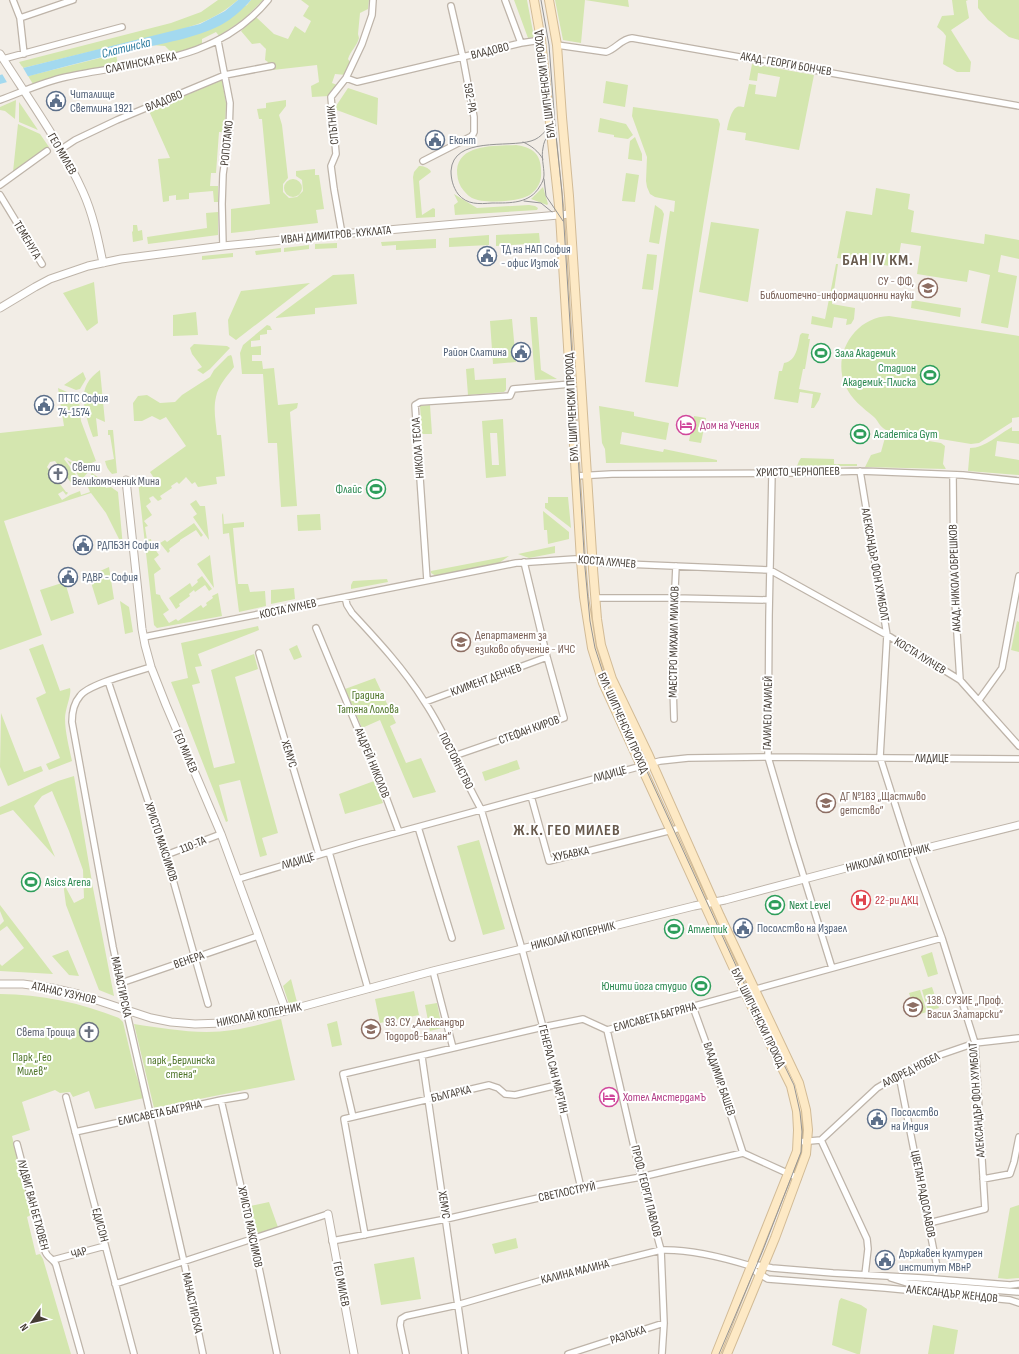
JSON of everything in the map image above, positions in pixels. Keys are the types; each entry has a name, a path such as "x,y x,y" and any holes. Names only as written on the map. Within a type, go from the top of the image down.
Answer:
{"main road":[{"name":"БУЛ. ШИПЧЕНСКИ ПРОХОД","path":"534,0 541,40 560,215 571,384 580,560 586,615 592,648 603,683 745,993 791,1086 797,1111 797,1151 716,1354"},
{"name":"БУЛ. ШИПЧЕНСКИ ПРОХОД","path":"549,0 557,45 570,214 593,562 602,645 612,679 652,763 714,903 799,1083 806,1110 808,1142 806,1154 764,1266 727,1354"}],"street":[{"path":"13,0 20,18 24,54"},
{"path":"20,18 73,0"},
{"name":"СЛАТИНСКА РЕКА","path":"0,100 22,89 54,80 179,56 218,41 244,23 268,0"},
{"name":"СПЪТНИК","path":"342,234 331,166 336,154 330,97 346,78 362,44 372,15 373,0"},
{"path":"505,0 522,43"},
{"name":"592-РА","path":"423,161 472,136 474,132 474,117 463,58 450,6"},
{"path":"3,60 122,28"},
{"name":"АКАД. ГЕОРГИ БОНЧЕВ","path":"557,45 606,52 627,38 637,38 1019,106"},
{"name":"ВЛАДОВО","path":"346,78 357,82 522,43 541,40"},
{"name":"РОПОТАМО","path":"218,41 230,103 230,132 223,174 223,246"},
{"name":"ГЕО МИЛЕВ","path":"3,60 60,150 83,191 88,204 103,263"},
{"name":"ВЛАДОВО","path":"60,150 75,140 117,120 225,75 272,66"},
{"path":"0,184 47,151"},
{"name":"ТЕМЕНУГА","path":"0,195 42,264"},
{"name":"ИВАН ДИМИТРОВ-КУКЛАТА","path":"103,263 223,246 570,214"},
{"path":"0,308 50,279 81,268 103,263"},
{"name":"НИКОЛА ТЕСЛА","path":"427,580 415,405 420,402 510,396 510,392 517,388 571,384"},
{"name":"ХРИСТО ЧЕРНОПЕЕВ","path":"576,476 860,471 953,475 1019,481"},
{"name":"АЛЕКСАНДЪР ФОН ХУМБОЛТ","path":"860,471 887,635 880,757 911,852 942,938 975,1044 985,1209 929,1223"},
{"name":"ГАЛИЛЕО ГАЛИЛЕЙ","path":"772,473 769,600 768,757 832,968"},
{"name":"АКАД. НИКОЛА ОБРЕШКОВ","path":"953,475 954,586 960,680"},
{"name":"ГЕО МИЛЕВ","path":"126,480 134,562 144,637 151,667 221,834 286,1011"},
{"name":"КОСТА ЛУЛЧЕВ","path":"144,637 524,562 569,559 601,563 770,570 887,635 960,680 1019,746"},
{"name":"СТЕФАН КИРОВ","path":"454,756 564,718 547,657 524,562"},
{"name":"МАЕСТРО МИХАИЛ МИЛКОВ","path":"674,719 672,655 676,566"},
{"path":"979,700 1002,668 1019,576"},
{"name":"ПОСТОЯНСТВО","path":"345,597 347,605 352,613 392,658 425,702 481,809 522,949"},
{"path":"596,598 769,600"},
{"name":"АНДРЕЙ НИКОЛОВ","path":"316,628 399,832"},
{"name":"ХЕМУС","path":"259,653 319,855"},
{"name":"КЛИМЕНТ ДЕНЧЕВ","path":"425,702 547,657"},
{"name":"МАНАСТИРСКА","path":"151,667 108,681 80,694 73,709 72,722 106,911 126,1011 151,1115 203,1354"},
{"name":"ХРИСТО МАКСИМОВ","path":"108,681 166,856 208,1004"},
{"name":"ЛИДИЦЕ","path":"238,879 481,809 660,761 688,758 768,757 1019,759"},
{"name":"ХУБАВКА","path":"531,796 549,861 680,828"},
{"name":"НИКОЛАЙ КОПЕРНИК","path":"126,1011 151,1018 195,1024 235,1022 286,1011 522,949 645,918 714,903 1019,825"},
{"path":"418,827 452,938"},
{"name":"110-ТА","path":"166,856 221,834"},
{"path":"329,852 368,989"},
{"name":"ВЕНЕРА","path":"121,983 258,936"},
{"name":"ЕЛИСАВЕТА БАГРЯНА","path":"353,1117 343,1074 583,1019 607,1030 942,938"},
{"name":"ГЕНЕРАЛ САН МАРТИН","path":"522,949 543,1027 581,1188"},
{"path":"433,972 453,1048"},
{"name":"АТАНАС УЗУНОВ","path":"0,984 23,984 52,988 78,994 126,1011"},
{"name":"ВЛАДИМИР БАШЕВ","path":"693,1007 716,1070 743,1152"},
{"name":"ПРОФ. ГЕОРГИ ПАВЛОВ","path":"607,1030 641,1177 661,1250 664,1323 662,1354"},
{"name":"АЛФРЕД НОБЕЛ","path":"822,1140 876,1088 899,1074 937,1056 975,1044 1019,1038"},
{"name":"ХЕМУС","path":"422,1057 465,1354"},
{"name":"ЦВЕТАН РАДОСЛАВОВ","path":"899,1074 937,1267"},
{"name":"БЪЛГАРКА","path":"365,1235 344,1119 489,1085 498,1088 505,1094 515,1095 557,1085"},
{"name":"ЕЛИСАВЕТА БАГРЯНА","path":"75,1132 245,1096"},
{"name":"ЕДИСОН","path":"66,1097 134,1354"},
{"name":"ХРИСТО МАКСИМОВ","path":"221,1100 253,1238 277,1354"},
{"path":"983,1180 1010,1174 1019,1137"},
{"path":"798,1142 822,1140 867,1239 868,1249 865,1275"},
{"name":"ЛУДВИГ ВАН БЕТХОВЕН","path":"17,1144 45,1251 56,1266 81,1354"},
{"path":"743,1152 798,1178"},
{"name":"СВЕТЛОСТРУЙ","path":"332,1241 446,1219 581,1188 641,1177 743,1152"},
{"path":"115,1284 328,1214"},
{"name":"ГЕО МИЛЕВ","path":"328,1214 354,1354"},
{"name":"ЧАР","path":"53,1260 105,1246"},
{"name":"КАЛИНА МАЛИНА","path":"406,1354 400,1325 401,1319 406,1316 457,1305 557,1276 661,1250 674,1250 718,1257 751,1266"},
{"name":"АЛЕКСАНДЪР ЖЕНДОВ","path":"751,1266 756,1265 772,1268 1010,1285 1019,1284"},
{"name":"АЛЕКСАНДЪР ЖЕНДОВ","path":"751,1266 768,1279 885,1288 1010,1300 1019,1303"},
{"path":"840,1285 841,1273"},
{"name":"АЛЕКСАНДЪР ЖЕНДОВ","path":"885,1276 907,1283 1019,1292"},
{"name":"АЛЕКСАНДЪР ЖЕНДОВ","path":"885,1288 907,1283"},
{"name":"РАЗЛЪКА","path":"568,1354 664,1323"}],"green space":[{"path":"218,0 238,0 212,18 183,29 23,68 19,62 171,23 201,12"},
{"path":"251,0 263,0 244,19 219,36 216,32 202,39 202,45 178,53 171,52 165,46 152,45 182,38 247,5"},
{"path":"301,0 369,0 368,9 360,13 359,38 348,59 351,64 346,75 335,74 332,83 337,85 329,96 312,97 311,86 319,82 317,65 264,71 268,62 265,60 266,49 260,43 252,44 241,31 256,17 274,34 288,39 295,26 305,33 311,21 303,16 309,6"},
{"path":"514,0 527,0 534,37 528,38"},
{"path":"555,0 585,0 581,43 563,40"},
{"path":"585,0 628,0 629,7"},
{"path":"952,0 968,0 966,1 969,18 951,30 971,62 970,72 957,72 943,64 946,36 937,27 942,16 954,15"},
{"path":"978,0 1019,0 1019,40 1009,37 988,20 978,8"},
{"path":"116,54 118,65 54,77 33,84 28,76"},
{"path":"752,64 814,75 799,150 745,140 746,133 727,130 733,111 737,107 744,107 749,84 756,85 755,94 776,97 780,77 758,73 757,81 749,80"},
{"path":"222,80 226,103 225,132 219,132 216,173 211,173 210,186 218,186 218,202 214,202 213,191 189,193 189,199 176,200 176,195 169,196 169,201 163,202 158,159 170,158 149,111"},
{"path":"606,81 628,85 625,107 603,103"},
{"path":"348,88 378,98 377,125 334,109"},
{"path":"16,100 15,119 5,111 0,110 0,107"},
{"path":"286,100 286,106 279,115 282,125 288,178 283,184 283,192 289,198 297,197 303,191 302,180 296,176 296,171 315,169 315,175 319,175 324,209 316,210 318,223 231,233 231,209 270,204 262,119 259,119 257,109 266,108 266,103"},
{"path":"19,102 38,130 19,122"},
{"path":"633,107 718,119 720,124 678,387 645,382 670,211 674,212 675,201 655,197 650,194 646,181 647,157 632,116"},
{"path":"600,118 626,124 633,135 628,139 614,137 614,135 598,132"},
{"path":"18,124 40,134 49,147 13,172"},
{"path":"635,137 642,154 642,161 628,159 630,141"},
{"path":"490,146 522,146 534,152 541,164 541,177 534,192 519,199 485,201 472,198 462,189 458,181 457,170 459,161 465,155 472,150"},
{"path":"419,166 426,167 431,172 419,181 422,215 433,208 435,209 435,217 416,218 413,177 414,172"},
{"path":"626,173 639,175 635,202 622,201"},
{"path":"293,179 299,182 302,188 299,194 293,197 287,194 284,188 287,182"},
{"path":"543,187 548,204 547,205 531,199"},
{"path":"876,188 910,194 908,209 914,211 911,232 984,244 985,234 1019,240 1019,259 1001,255 998,272 1017,276 1008,328 981,323 990,275 969,270 967,282 917,274 921,246 901,243 897,267 837,258 846,211 872,215"},
{"path":"454,194 477,208 529,205 538,208 537,210 455,215 454,205 458,202"},
{"path":"655,205 662,210 664,214 659,244 649,242"},
{"path":"218,212 218,235 148,244 147,237 207,228 206,213"},
{"path":"711,222 759,229 748,302 699,292"},
{"path":"133,225 137,225 138,231 142,230 143,240 133,242"},
{"path":"539,233 540,243 496,246 496,235"},
{"path":"489,235 489,245 449,247 449,238"},
{"path":"436,239 436,248 396,250 396,245 382,246 381,242"},
{"path":"337,243 337,248 315,249 315,244"},
{"path":"309,245 309,249 284,252 284,248"},
{"path":"281,248 281,252 256,255 255,251"},
{"path":"233,253 233,257 202,260 202,256"},
{"path":"647,254 657,255 653,290 642,289"},
{"path":"836,264 838,264 832,304 855,308 854,319 851,324 846,325 847,319 834,317 832,328 811,324 812,316 825,319"},
{"path":"354,274 357,304 315,308 315,314 275,318 333,275"},
{"path":"94,282 98,323 87,331 63,293"},
{"path":"310,283 236,340 229,335 228,320 241,291"},
{"path":"912,300 961,308 960,317 911,308"},
{"path":"196,312 198,335 173,336 173,315"},
{"name":"Стадион Академик-Плиска","path":"889,316 1019,336 1019,417 1012,418 1012,422 979,443 971,444 886,430 851,395 845,385 842,373 842,361 844,350 849,339 857,330 866,323 877,318"},
{"path":"530,317 537,317 541,370 557,379 535,380"},
{"path":"512,319 516,362 493,364 490,321"},
{"path":"267,325 270,326 272,330 267,330 267,334 260,335 260,340 251,341 251,347 261,346 261,355 252,355 252,361 262,361 263,369 274,368 278,405 298,403 297,408 290,412 297,506 281,507 277,443 268,443 263,374 242,374 240,353 243,345"},
{"path":"802,333 809,334 808,339 810,339 805,369 803,369 799,389 821,393 814,408 811,408 813,394 800,392 798,403 774,399 779,371 782,371 784,363 788,362 794,356 800,335"},
{"path":"194,344 227,346 230,348 210,369 203,374 197,370 202,367 192,354 190,348"},
{"path":"231,355 234,367 223,381 219,389 215,406 217,435 221,435 225,476 216,477 217,484 198,487 195,482 192,484 186,477 179,484 177,482 171,486 172,488 160,496 162,499 158,501 153,496 149,498 151,502 146,506 152,515 144,521 148,526 145,527 147,540 151,539 152,545 159,555 154,559 161,569 154,574 156,594 160,595 169,610 163,614 169,623 176,619 178,621 201,605 203,608 207,605 206,603 213,598 212,596 218,593 222,616 157,628 154,625 138,481 142,478 146,483 154,478 150,472 186,446 166,417 160,420 152,416 142,421 134,421 133,403 138,396 147,395 160,403 175,402 182,395 210,377 214,370 228,356"},
{"path":"474,368 475,380 506,378 506,390 504,392 468,395 466,369"},
{"path":"100,370 105,422 96,418 98,436 93,437 85,410 84,396 88,382"},
{"path":"83,372 86,379 80,389 76,390 64,385"},
{"path":"58,388 76,396 79,399 81,421 96,461 89,464 90,469 86,469 66,457 64,459 79,479 72,484 55,461 50,462 47,467 68,493 66,495 63,491 58,494 62,500 80,491 81,495 90,492 88,487 86,487 85,482 89,481 88,478 92,477 92,473 102,480 106,488 111,487 118,492 123,547 106,513 91,493 4,521 42,635 0,650 0,433 64,426"},
{"path":"430,405 432,434 422,434 420,406"},
{"path":"599,406 634,412 634,416 669,423 666,440 622,432 620,444 663,452 664,449 717,460 717,462 606,463 605,449 602,443"},
{"path":"694,416 706,418 701,443 689,441"},
{"path":"503,419 506,476 486,478 482,421","holes":["490,433 497,433 499,465 492,465"]},
{"path":"1012,427 1012,431 1019,431 1019,444 997,441 995,456 1019,460 1019,475 968,471 970,448 981,446"},
{"path":"108,430 113,430 117,473 112,474 107,468 105,461 114,459"},
{"path":"886,434 941,443 945,446 943,464 946,469 865,467 871,455 881,452"},
{"path":"801,458 834,459 834,464 857,464 857,466 797,466"},
{"path":"67,460 89,471 83,478 80,478"},
{"path":"548,497 568,497 571,528 545,508 545,503 548,503"},
{"path":"196,500 200,506 205,506 209,540 193,517 197,514 190,504"},
{"path":"543,511 569,532 569,539 548,544 547,530 544,530"},
{"path":"223,513 224,524 244,522 244,527 233,528 238,584 248,584 250,592 265,591 266,606 239,612 229,533 223,534"},
{"path":"320,514 321,530 298,531 297,515"},
{"path":"194,523 203,535 201,537 196,530 169,549 170,551 168,553 160,543 165,540 167,542"},
{"path":"555,546 555,553 529,558 518,554"},
{"path":"210,555 214,588 197,564"},
{"path":"509,556 499,563 436,576 431,573 431,571"},
{"path":"109,567 114,599 98,605 89,576"},
{"path":"202,576 212,589 209,591 205,585 195,592 194,590 189,594 190,596 179,604 180,606 176,609 169,598 190,583 192,587"},
{"path":"387,579 388,582 351,589 353,581"},
{"path":"65,582 74,613 51,621 40,590"},
{"path":"294,588 295,599 271,604 271,590"},
{"path":"120,601 129,607 133,632 125,634"},
{"path":"1017,621 1019,622 1019,652 1011,650"},
{"path":"258,626 259,630 198,654 202,666 195,667 200,683 192,685 214,768 235,763 211,670 254,654 258,669 235,677 278,833 262,838 267,855 260,857 240,780 219,785 228,821 226,822 171,682 188,678 181,643"},
{"path":"43,644 60,691 70,688 65,718 66,734 72,761 49,770 46,764 60,758 36,698 46,693 29,649"},
{"path":"297,645 302,657 294,660 289,649"},
{"name":"Градина Татяна Лолова","path":"375,678 396,723 390,726 406,763 421,758 436,792 413,798 380,720 362,728 345,689"},
{"path":"1,713 24,772 41,766 43,771 8,786 0,767"},
{"path":"517,760 520,769 485,781 482,772"},
{"path":"74,776 93,888 114,996 99,990 66,905 64,884 74,903 84,898 83,870 69,831 52,791 42,796 34,806 55,857 13,810 0,815 0,807 58,781"},
{"path":"374,781 383,803 345,814 339,794"},
{"path":"479,840 505,929 483,935 457,846"},
{"path":"0,905 53,974 0,971 0,964 2,966 24,948 7,926 0,931 0,925 4,921 0,911"},
{"path":"68,950 79,976 69,975 52,956"},
{"path":"932,952 938,974 928,977 921,956"},
{"path":"291,979 297,1002 289,1004 283,986"},
{"path":"932,987 939,1008 928,1011 922,990"},
{"path":"920,990 927,1012 916,1015 909,993"},
{"path":"414,991 419,1015 380,1023 375,999"},
{"name":"Парк „Гео Милев“","path":"0,994 15,994 61,1000 119,1018 123,1022 134,1068 144,1098 95,1109 89,1091 73,1097 70,1092 60,1093 55,1090 22,1102 30,1130 12,1136 31,1215 27,1217 36,1255 40,1254 43,1259 71,1354 0,1354"},
{"path":"437,1003 442,1028 430,1031 425,1005"},
{"name":"парк „Берлинска стена“","path":"281,1019 295,1080 154,1108 134,1024 184,1031 208,1032 239,1029"},
{"path":"337,1021 342,1045 332,1047 327,1024"},
{"path":"269,1202 279,1230 253,1239 246,1207"},
{"path":"1019,1205 1019,1278 998,1278 1010,1208"},
{"path":"516,1238 518,1248 495,1254 492,1244"},
{"path":"414,1257 421,1299 381,1305 374,1264"},
{"path":"841,1298 861,1305 867,1309 860,1354 832,1345 839,1301"},
{"path":"933,1325 958,1330 954,1354 928,1354"}],"water":[{"name":"Слатинска","path":"238,0 251,0 229,20 201,34 83,62 0,84 0,75 23,68 200,24 225,11"}],"pier":[{"path":"22,66 29,78 8,84 1,72"}],"tram line":[{"path":"541,0 549,45 562,193 585,568 590,621 595,648 606,682 748,992 794,1085 800,1112 802,1132 801,1152 763,1250 719,1354"},
{"path":"554,118 542,135 535,140 521,143 471,148 461,153 454,160 451,171 451,177 458,194 469,202 478,203 512,202 531,196 541,185 544,176 542,155 544,144 555,124"},
{"path":"523,142 534,149 543,159"},
{"path":"544,179 546,196 563,221"},
{"path":"524,201 541,203 552,212"}],"place":[{"name":"Читалище Светлина 1921","path":"56,101"},
{"name":"Еконт","path":"435,140"},
{"name":"ТД на НАП София - офис Изток","path":"487,256"},
{"name":"СУ - ФФ, Библиотечно-информационни науки","path":"928,288"},
{"name":"Район Слатина","path":"521,352"},
{"name":"Зала Академик","path":"821,353"},
{"name":"Стадион Академик-Плиска","path":"930,375"},
{"name":"ПТТС София 74-1574","path":"44,405"},
{"name":"Дом на Учения","path":"686,425"},
{"name":"Academica Gym","path":"860,434"},
{"name":"Свети Великомъченик Мина","path":"58,474"},
{"name":"Флайс","path":"376,489"},
{"name":"РДПБЗН София","path":"83,545"},
{"name":"РДВР - София","path":"68,577"},
{"name":"Департамент за езиково обучение - ИЧС","path":"461,642"},
{"name":"ДГ №183 „Щастливо детство“","path":"826,803"},
{"name":"Asics Arena","path":"31,882"},
{"name":"22-ри ДКЦ","path":"861,900"},
{"name":"Next Level","path":"775,905"},
{"name":"Посолство на Израел","path":"743,928"},
{"name":"Атлетик","path":"674,929"},
{"name":"Юнити йога студио","path":"701,986"},
{"name":"138. СУЗИЕ „Проф. Васил Златарски“","path":"913,1007"},
{"name":"93. СУ „Александър Тодоров-Балан“","path":"371,1029"},
{"name":"Света Троица","path":"89,1032"},
{"name":"Хотел АмстердамЪ","path":"609,1097"},
{"name":"Посолство на Индия","path":"877,1119"},
{"name":"Държавен културен институт МВнР","path":"885,1260"}],"district":[{"name":"БАН IV КМ.","path":"878,260"},
{"name":"Ж.К. ГЕО МИЛЕВ","path":"567,830"}]}
